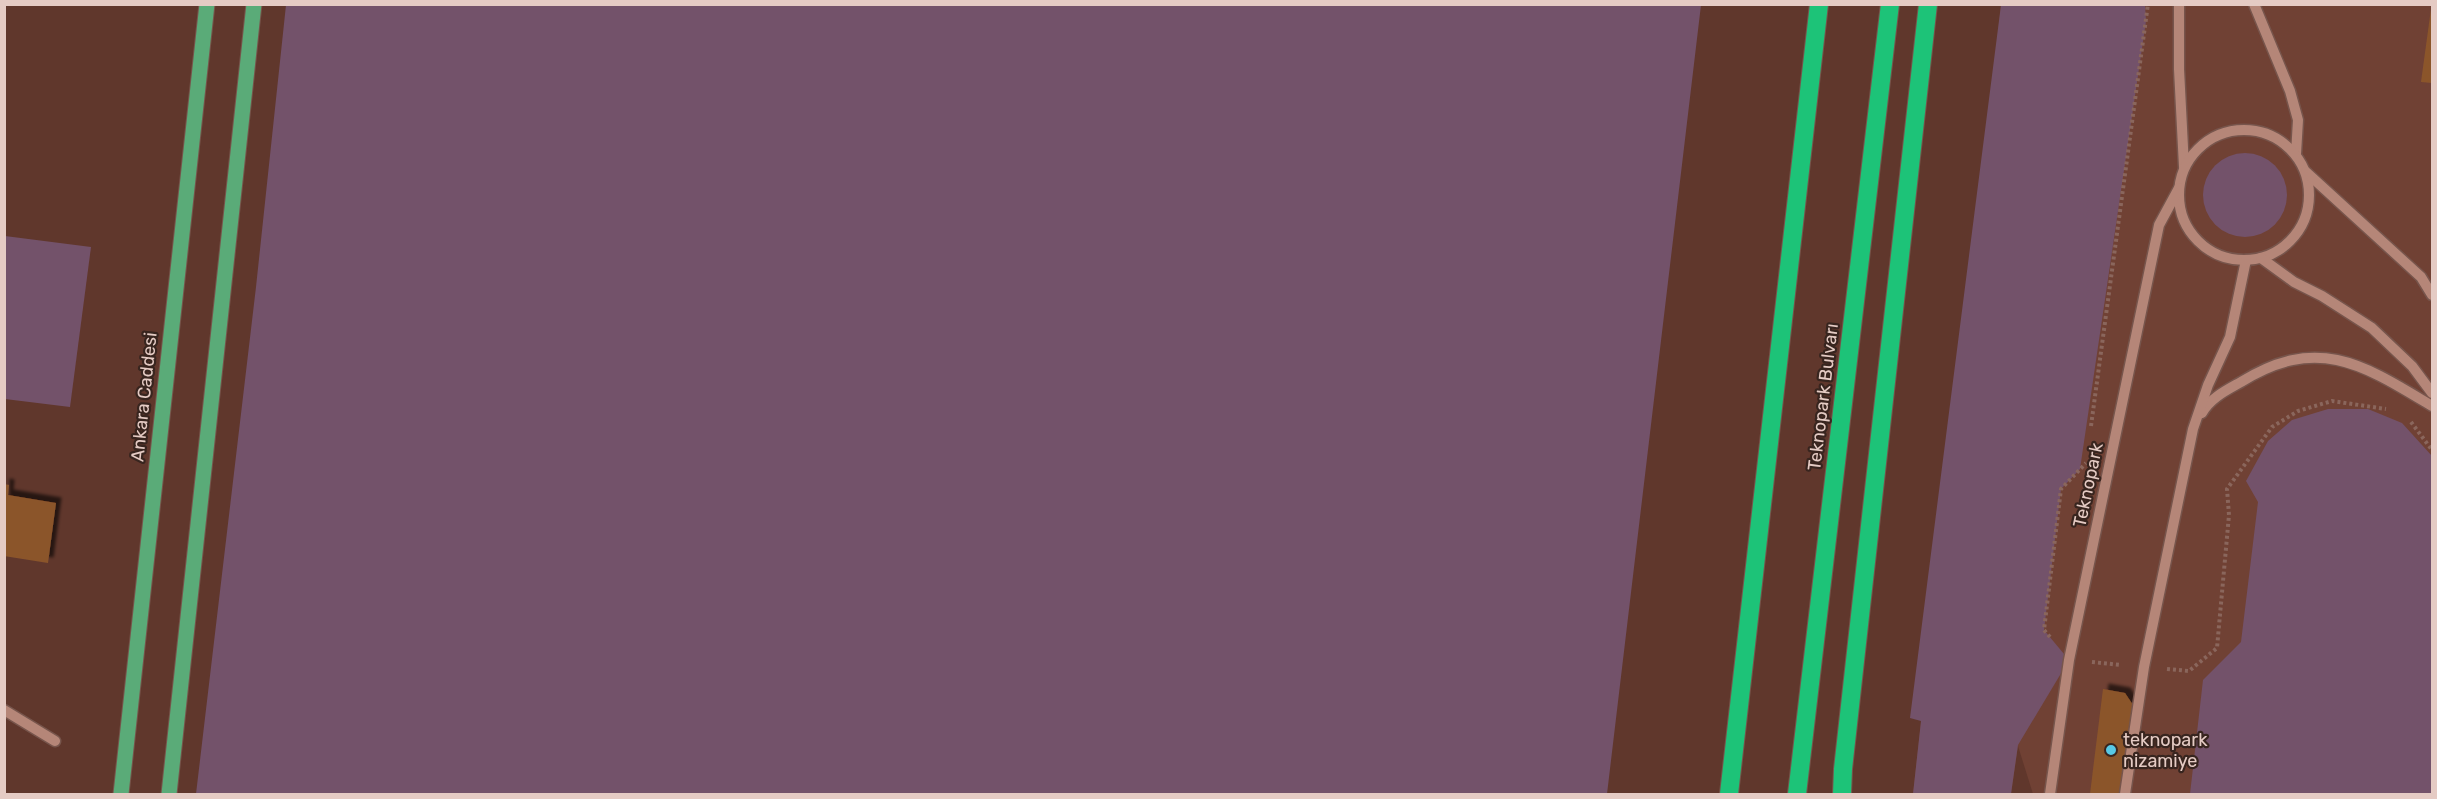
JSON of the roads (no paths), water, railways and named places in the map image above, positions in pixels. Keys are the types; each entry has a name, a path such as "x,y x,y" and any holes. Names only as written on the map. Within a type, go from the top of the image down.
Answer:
{"highway":[{"path":"1729,789 1820,4"},
{"name":"Teknopark Bulvarı","path":"1797,795 1890,4"},
{"path":"1842,795 1843,769 1928,4"}],"main road":[{"name":"Ankara Caddesi","path":"121,795 207,4"},
{"path":"169,795 254,4"}],"street":[{"name":"Teknopark","path":"2050,795 2069,660 2159,225 2179,188 2184,167 2179,69 2179,4"},
{"path":"2254,4 2290,91 2298,120 2296,154"},
{"name":"Teknopark","path":"2184,167 2197,149 2215,136 2236,129 2258,130 2279,139 2296,154 2306,172 2421,277 2433,294"},
{"name":"Teknopark","path":"2179,188 2180,209 2188,229 2202,245 2219,256 2246,260 2261,258 2281,249 2297,234 2307,215 2310,194 2306,172"},
{"path":"2261,258 2294,282 2322,296 2372,328 2412,366 2433,393"},
{"path":"2125,795 2144,667 2193,429 2208,385 2229,337 2246,260"},
{"path":"2193,429 2206,405 2246,379 2269,367 2316,356 2338,358 2357,364 2433,406"},
{"path":"4,710 56,741"}],"place":[{"name":"teknopark nizamiye","path":"2111,750"}]}
